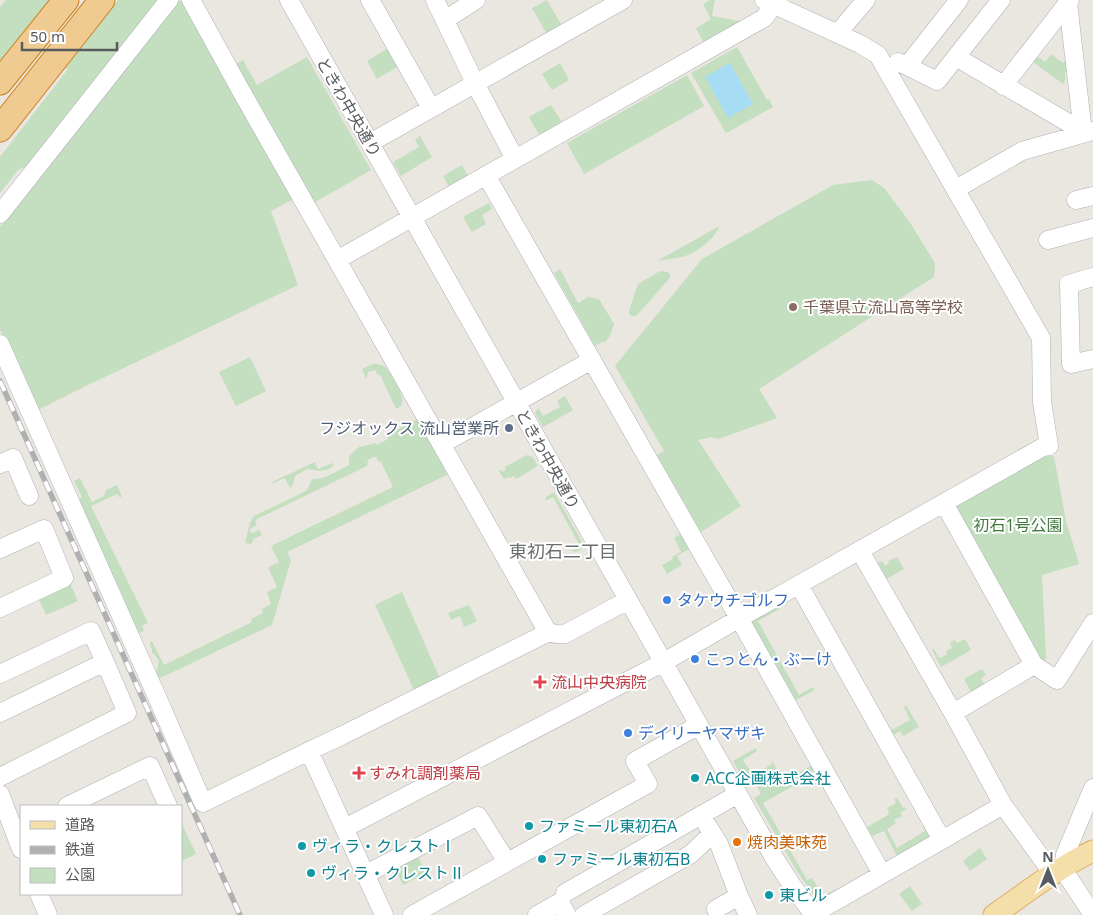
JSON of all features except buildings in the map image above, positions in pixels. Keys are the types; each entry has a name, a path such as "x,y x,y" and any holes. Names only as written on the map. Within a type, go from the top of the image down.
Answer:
{"highway":[{"path":"0,82 66,0"},
{"path":"0,129 102,0"}],"main road":[{"path":"994,915 1076,859 1093,852"}],"street":[{"path":"0,214 169,0"},
{"path":"191,0 549,632 565,634 628,600"},
{"name":"ときわ中央通り","path":"289,0 738,794 782,870 813,914"},
{"path":"370,0 431,108"},
{"path":"435,0 514,159"},
{"path":"445,20 476,0"},
{"path":"370,143 622,0"},
{"path":"837,34 866,0"},
{"path":"907,66 959,0"},
{"path":"338,260 764,18 772,2 860,44 878,55 907,66 936,81 1001,0"},
{"path":"1003,86 1069,1"},
{"path":"1069,1 1088,132"},
{"path":"344,828 664,662 739,618 1049,446 1042,402 1042,338 878,55"},
{"path":"956,57 1003,86 1088,132"},
{"path":"956,189 1022,151 1088,132"},
{"path":"486,175 739,618 882,874"},
{"path":"1048,240 1093,228"},
{"path":"1093,277 1069,284 1071,364 1093,359"},
{"path":"0,344 203,803 549,632"},
{"path":"442,444 592,360"},
{"path":"0,464 13,458 29,496"},
{"path":"944,503 1034,665 1057,680 1093,624"},
{"path":"0,549 44,529 64,578 0,608"},
{"path":"860,551 953,713 1003,805 1058,871 1068,877 1093,915"},
{"path":"799,585 942,840"},
{"path":"0,674 91,631 127,713 0,777"},
{"path":"0,713 105,662"},
{"path":"953,713 1034,665"},
{"path":"412,915 648,784 635,761 699,725"},
{"path":"309,751 384,915"},
{"path":"69,805 150,766 168,805"},
{"path":"1058,871 1093,788"},
{"path":"0,794 18,830 20,843"},
{"path":"566,893 738,794"},
{"path":"813,914 1003,805"},
{"path":"701,815 719,844 748,915"},
{"path":"366,874 478,816 507,862"},
{"path":"584,915 691,854 712,834"},
{"path":"39,895 48,915"},
{"path":"716,909 739,896"},
{"path":"537,915 560,902 567,915"}],"green space":[{"path":"6,0 52,0 0,65 0,7"},
{"path":"118,0 163,0 33,164 18,170 0,193 0,157 68,69 65,67"},
{"path":"177,0 187,4 296,198 271,211 298,285 36,411 0,330 0,227"},
{"path":"547,0 563,28 548,36 532,8"},
{"path":"710,0 715,0 712,16 744,22 705,45 696,28 711,19 703,4"},
{"path":"390,47 401,65 377,79 367,61"},
{"path":"737,47 767,100 769,99 773,107 726,133 691,73"},
{"path":"1033,53 1045,62 1051,54 1063,63 1069,56 1073,71 1065,72 1063,84 1029,59"},
{"path":"307,57 371,170 312,204 234,65 243,60 257,85"},
{"path":"560,63 569,80 552,90 542,74"},
{"path":"687,75 704,106 584,174 567,143"},
{"path":"551,105 562,122 561,126 540,137 529,117"},
{"path":"420,136 432,157 401,176 393,162 419,147 415,140"},
{"path":"462,165 468,176 449,187 443,176"},
{"path":"872,180 884,188 909,221 935,263 934,277 759,389 777,418 718,439 711,437 698,440 741,506 701,532 657,455 664,451 615,366 702,259 833,185"},
{"path":"489,203 492,209 482,215 486,224 472,232 463,217"},
{"path":"718,227 713,237 695,252 682,257 657,261"},
{"path":"560,269 578,303 588,297 599,299 614,324 610,336 604,343 603,341 595,346 554,273"},
{"path":"660,271 668,272 670,275 669,279 637,315 631,316 629,311 638,284"},
{"path":"250,357 266,391 236,406 219,372"},
{"path":"373,364 387,369 400,391 402,404 396,409 380,375 375,370 368,372 366,379 362,369"},
{"path":"565,396 573,410 543,427 535,413 538,408 543,416 560,407 557,401"},
{"path":"420,418 451,473 287,552 291,560 272,625 154,681 153,674 157,670 159,661 152,653 150,643 152,641 164,665 252,622 251,619 263,613 262,609 271,604 267,592 277,587 268,567 279,562 271,546 393,487 381,462 376,457 373,457 368,460 367,466 257,519 255,521 257,525 250,529 250,532 253,533 259,530 262,535 253,539 250,544 245,543 250,523 254,516 307,490 312,479 327,476 349,465 349,456 359,447 376,443 377,445 388,439 386,435"},
{"name":"初石1号公園","path":"1046,453 1054,457 1066,521 1079,564 1042,575 1046,657 1044,664 1040,661 955,511 957,502"},
{"path":"527,455 533,457 538,466 516,479 514,476 504,479 499,471 506,470 505,467"},
{"path":"315,462 318,469 334,464 325,470 307,469 295,476 293,485 290,488 285,478 272,482"},
{"path":"80,478 92,502 104,496 106,490 117,485 122,497 119,497 117,494 91,506 148,623 142,626 144,631 137,634 76,501 82,497 74,481"},
{"path":"554,492 585,547 576,552 571,551 580,546 553,497 545,501 546,497"},
{"path":"684,532 692,547 677,556 682,565 667,574 662,565 681,552 674,538"},
{"path":"897,557 904,569 883,581 876,569 880,566 878,563 882,561 885,566 889,563 888,561"},
{"path":"69,581 78,601 46,615 37,595"},
{"path":"402,592 441,681 414,690 375,605"},
{"path":"779,604 780,609 758,621 799,695 813,687 815,690 796,700 751,622 753,618"},
{"path":"469,605 477,621 464,627 460,616 451,620 448,613"},
{"path":"965,639 971,650 941,667 932,650 934,649 939,658 942,657 947,654 946,651 952,648 950,642 955,640 957,643"},
{"path":"982,669 986,675 981,678 985,685 973,695 964,679"},
{"path":"906,705 919,727 903,736 900,731 893,735 889,730 910,720 904,707"},
{"path":"756,748 757,751 743,760 752,774 751,779 745,783 733,761"},
{"path":"772,761 784,781 814,764 823,781 820,783 813,771 795,781 789,780 793,786 763,803 807,880 812,878 823,896 849,883 849,885 824,899 814,896 754,798 761,794 757,786 758,775 772,764"},
{"path":"897,798 906,810 900,812 902,816 894,820 896,823 887,829 897,848 925,831 923,826 927,823 931,831 929,841 898,858 884,831 872,836 867,827 888,815 887,808 896,803 894,799"},
{"path":"182,824 196,854 182,861"},
{"path":"980,848 987,859 970,871 963,861"},
{"path":"416,853 426,873 403,885 395,869"},
{"path":"910,886 922,904 912,911 899,894"}],"water":[{"path":"730,63 753,104 728,118 705,77"}],"railway":[{"path":"0,381 240,915"}],"place":[{"name":"千葉県立流山高等学校","path":"793,307"},
{"name":"フジオックス 流山営業所","path":"509,428"},
{"name":"タケウチゴルフ","path":"667,600"},
{"name":"こっとん・ぶーけ","path":"695,659"},
{"name":"流山中央病院","path":"540,682"},
{"name":"デイリーヤマザキ","path":"628,733"},
{"name":"すみれ調剤薬局","path":"359,773"},
{"name":"ACC企画株式会社","path":"695,778"},
{"name":"ファミール東初石A","path":"529,826"},
{"name":"焼肉美味苑","path":"737,842"},
{"name":"ヴィラ・クレストⅠ","path":"302,846"},
{"name":"ファミール東初石B","path":"542,859"},
{"name":"ヴィラ・クレストⅡ","path":"311,873"},
{"name":"東ビル","path":"769,895"}],"district":[{"name":"東初石二丁目","path":"563,551"}]}
